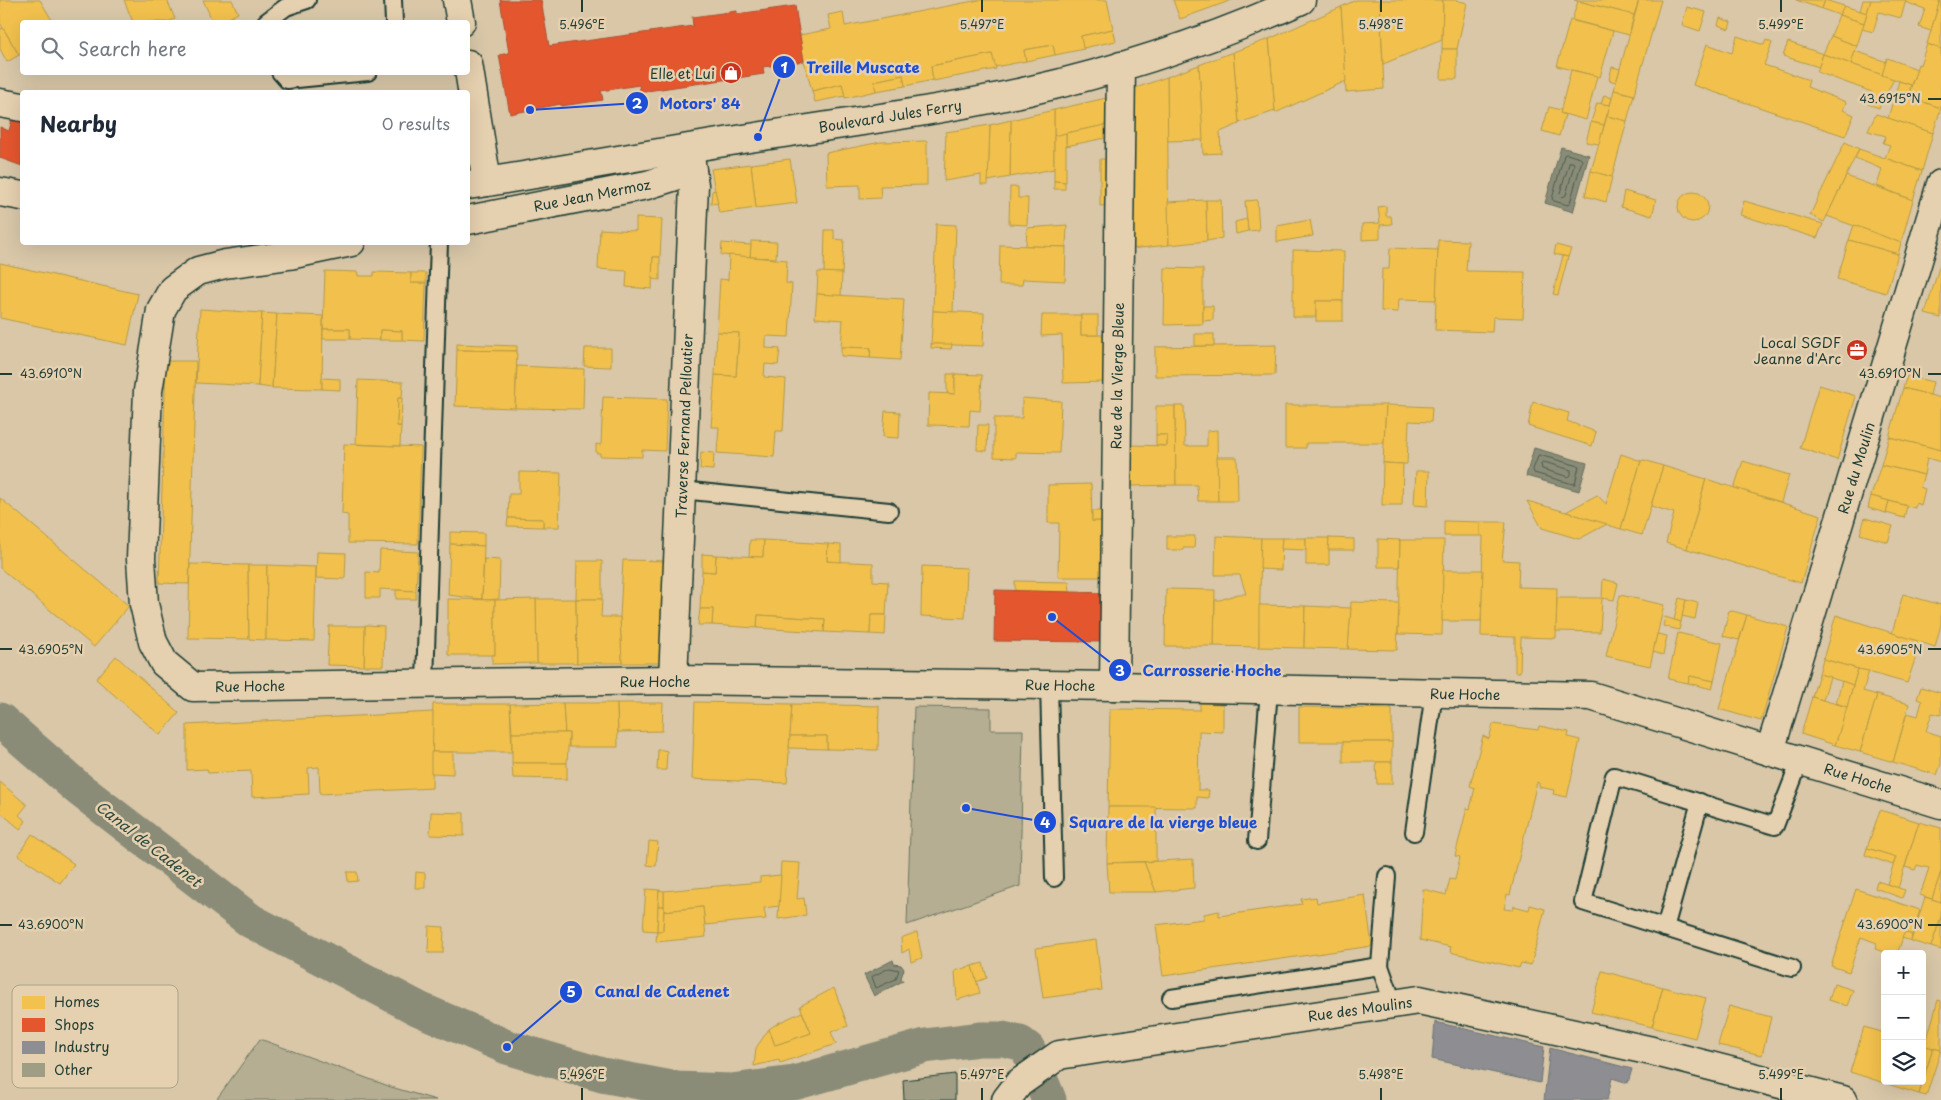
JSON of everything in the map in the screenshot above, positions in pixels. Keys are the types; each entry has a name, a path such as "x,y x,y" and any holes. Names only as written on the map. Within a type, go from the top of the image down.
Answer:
{"street":[{"path":"457,0 461,20"},
{"name":"Boulevard Jules Ferry","path":"477,183 691,160 1030,90 1121,66 1254,21 1301,0"},
{"name":"Rue de la Vierge Bleue","path":"1114,686 1121,66"},
{"path":"469,75 470,90"},
{"path":"470,90 477,183"},
{"path":"0,103 20,107"},
{"name":"Rue Jean Mermoz","path":"470,220 646,185 691,160"},
{"name":"Traverse Fernand Pelloutier","path":"673,680 694,185 691,160"},
{"name":"Rue du Moulin","path":"1770,751 1941,184"},
{"path":"0,192 20,196"},
{"name":"Rue Hoche","path":"337,245 289,255 225,264 198,271 173,289 161,310 148,391 141,558 144,604 153,642 164,663 193,687 673,680 1114,686 1591,696 1941,804"},
{"name":"Rue des Moulins","path":"1013,1091 1059,1055 1419,1000 1652,1051 1843,1100"}],"lane":[{"path":"269,20 286,7 307,0"},
{"path":"393,0 394,20"},
{"path":"283,75 287,80 338,75"},
{"path":"425,684 439,245"},
{"path":"681,490 889,511"},
{"path":"1049,685 1054,878"},
{"path":"1257,841 1268,690"},
{"path":"1414,832 1434,693"},
{"path":"1792,968 1582,902 1614,776 1775,826 1800,761"},
{"path":"1665,928 1700,802"},
{"path":"1387,876 1380,966 1393,1003"},
{"path":"1171,998 1380,966"}],"shaded area":[{"path":"914,707 991,708 991,730 1023,730 1020,886 907,925"},
{"path":"260,1039 391,1087 436,1100 216,1100"}],"water":[{"path":"1561,147 1589,155 1573,212 1545,203"},
{"path":"1534,448 1587,463 1579,491 1526,476"},
{"path":"893,960 894,964 901,965 904,969 901,978 903,981 874,996 864,975"}],"building: Homes":[{"path":"0,0 40,0 52,20 20,20 19,55 0,23"},
{"path":"124,0 167,0 175,19 172,20 132,20"},
{"path":"203,0 232,0 238,13 225,20 212,20"},
{"path":"979,0 1107,0 1113,29 1081,36 1084,49 1055,55 1053,45 1024,50 1026,61 995,67 992,54 931,66 933,80 905,86 903,75 874,81 876,91 845,98 842,84 812,91 804,61 800,35 831,29 828,15 843,12 845,26"},
{"path":"1173,0 1232,0 1180,19"},
{"path":"1356,0 1380,0 1384,89 1346,92 1341,7"},
{"path":"1380,0 1443,0 1442,40 1383,64"},
{"path":"1443,0 1456,0 1467,3 1457,49 1442,49"},
{"path":"1574,0 1639,0 1634,15"},
{"path":"1639,0 1661,0 1634,95 1614,90"},
{"path":"1796,0 1825,0 1822,9"},
{"path":"1825,0 1844,6 1839,15 1822,9"},
{"path":"1863,0 1871,0 1867,13 1860,11"},
{"path":"1871,0 1906,0 1901,18 1879,12 1873,32 1862,29"},
{"path":"1906,0 1940,0 1931,31 1919,27 1925,9 1905,2"},
{"path":"1941,0 1941,49 1927,44"},
{"path":"1578,1 1634,15 1629,35 1572,20"},
{"path":"1844,6 1867,13 1864,23 1839,15"},
{"path":"1341,7 1346,81 1275,113 1269,39"},
{"path":"1687,7 1706,12 1700,31 1682,25"},
{"path":"1839,15 1864,23 1857,46 1831,36"},
{"path":"1720,18 1731,22 1729,29 1718,25"},
{"path":"1570,20 1613,31 1600,77 1557,66"},
{"path":"3,28 19,55 7,62 0,49 0,29"},
{"path":"1113,29 1116,41 1083,48 1081,36"},
{"path":"1737,36 1764,45 1766,40 1772,43 1764,65 1809,80 1807,87 1846,102 1843,110 1854,115 1845,136 1693,85 1707,44 1732,53"},
{"path":"1831,36 1857,46 1851,64 1823,54"},
{"path":"1269,39 1275,111 1239,123 1233,52"},
{"path":"1788,42 1823,54 1819,67 1783,56"},
{"path":"1927,44 1941,49 1941,108 1908,97 1918,64 1920,65"},
{"path":"1053,45 1055,55 1026,61 1024,50"},
{"path":"1442,49 1457,49 1457,79 1441,79"},
{"path":"1855,51 1887,62 1882,75 1851,64"},
{"path":"1233,52 1239,124 1220,132 1221,153 1203,154 1199,65"},
{"path":"992,54 996,69 933,81 931,66"},
{"path":"1823,54 1894,79 1879,108 1868,104 1872,92 1817,72"},
{"path":"1887,58 1917,69 1911,85 1882,75"},
{"path":"1199,65 1203,140 1167,141 1167,77"},
{"path":"1612,67 1620,69 1616,82 1609,80"},
{"path":"1571,70 1597,76 1586,120 1560,113"},
{"path":"903,75 905,86 876,91 874,81"},
{"path":"1167,77 1169,245 1130,249 1130,90"},
{"path":"1899,81 1911,85 1908,97 1941,108 1933,133 1888,118"},
{"path":"842,84 845,96 815,102 812,91"},
{"path":"1614,90 1634,95 1627,121 1607,116"},
{"path":"1604,95 1612,98 1610,105 1601,104"},
{"path":"1115,96 1115,123 1054,136 1054,110"},
{"path":"1597,103 1610,105 1604,125 1591,122"},
{"path":"1549,107 1561,110 1560,113 1565,115 1559,136 1542,131"},
{"path":"1054,110 1054,169 1010,177 1011,120"},
{"path":"1876,114 1933,133 1922,171 1885,158 1890,145 1883,143 1886,136 1868,131"},
{"path":"1607,116 1627,121 1612,177 1591,171"},
{"path":"1011,120 1010,177 988,181 990,125"},
{"path":"1591,122 1604,125 1599,144 1586,142"},
{"path":"1115,123 1115,136 1066,146 1066,133"},
{"path":"990,125 988,185 981,185 981,175 944,181 946,132"},
{"path":"1066,133 1066,182 1054,181 1054,136"},
{"path":"927,141 927,185 880,186 881,198 860,199 860,185 827,186 826,153 881,142"},
{"path":"1845,142 1859,149 1824,222 1810,215"},
{"path":"1859,149 1922,171 1913,200 1877,186 1882,169 1855,158"},
{"path":"790,159 797,203 756,208 751,164"},
{"path":"1100,159 1115,159 1115,205 1100,206"},
{"path":"751,164 756,208 719,213 711,169"},
{"path":"1591,171 1612,177 1606,202 1585,196"},
{"path":"1846,176 1913,200 1901,243 1827,216"},
{"path":"1054,181 1065,182 1065,189 1054,189"},
{"path":"1010,187 1018,187 1018,198 1028,198 1027,225 1009,224"},
{"path":"715,190 718,203 711,204 712,191"},
{"path":"1624,191 1656,200 1652,216 1621,207"},
{"path":"1693,192 1704,196 1708,207 1704,218 1693,222 1682,218 1678,207 1682,196"},
{"path":"1206,200 1207,241 1169,245 1168,202"},
{"path":"1206,200 1221,200 1222,238 1207,241"},
{"path":"1257,200 1259,230 1248,231 1245,201"},
{"path":"1744,201 1823,224 1817,238 1740,215"},
{"path":"1386,206 1386,216 1391,216 1392,224 1380,225 1380,239 1362,240 1362,224 1380,223 1378,207"},
{"path":"636,218 662,219 660,257 653,257 652,289 626,287 627,271 598,269 600,229 636,231"},
{"path":"1247,219 1248,231 1236,234 1235,222"},
{"path":"1310,220 1313,236 1277,242 1277,226"},
{"path":"936,224 956,225 953,312 933,311"},
{"path":"1067,225 1066,247 1026,246 1027,228"},
{"path":"1854,225 1901,243 1898,254 1849,240"},
{"path":"825,230 834,230 834,239 844,240 842,273 824,273"},
{"path":"1438,240 1468,241 1466,271 1525,272 1523,318 1493,317 1492,332 1435,330"},
{"path":"1849,240 1898,254 1886,293 1837,279"},
{"path":"751,241 777,242 776,258 750,257"},
{"path":"722,243 751,245 750,257 721,255"},
{"path":"1000,245 1066,247 1065,281 1023,279 1022,285 999,285"},
{"path":"1556,245 1571,249 1568,257 1554,254"},
{"path":"1390,248 1438,250 1436,300 1399,299 1398,312 1381,311 1382,269 1389,269"},
{"path":"1293,250 1344,251 1343,301 1316,301 1316,317 1293,317"},
{"path":"729,255 787,260 786,283 792,284 789,337 766,336 766,348 780,349 778,365 765,364 764,377 786,379 783,431 776,431 774,457 717,453 719,427 711,427 715,375 736,376 739,333 717,332 720,279 728,280"},
{"path":"1563,256 1568,257 1558,295 1553,294"},
{"path":"653,257 660,257 660,280 652,279"},
{"path":"1941,261 1941,318 1925,314"},
{"path":"0,263 138,294 127,345 0,318"},
{"path":"1165,268 1203,269 1203,324 1164,325"},
{"path":"325,271 358,272 358,276 374,276 374,272 411,273 411,283 426,283 424,341 402,340 402,331 380,330 380,340 350,339 350,329 323,329"},
{"path":"818,272 842,273 841,296 817,294"},
{"path":"411,273 426,273 426,283 411,283"},
{"path":"817,294 904,299 900,360 870,358 871,348 841,347 843,320 815,318"},
{"path":"1316,301 1343,301 1343,321 1316,321"},
{"path":"1203,306 1213,306 1213,320 1203,321"},
{"path":"200,309 262,313 258,386 196,383"},
{"path":"933,311 984,313 983,346 931,344"},
{"path":"262,313 277,314 272,388 258,386"},
{"path":"277,314 323,316 322,389 272,388"},
{"path":"1042,315 1081,315 1081,335 1105,335 1106,382 1063,383 1062,335 1041,336"},
{"path":"1081,315 1098,315 1098,335 1081,335"},
{"path":"323,329 350,329 350,339 323,339"},
{"path":"380,330 402,331 402,340 380,340"},
{"path":"717,332 739,333 736,376 715,375"},
{"path":"1195,334 1214,334 1214,346 1195,346"},
{"path":"457,344 517,346 517,351 457,350"},
{"path":"931,344 952,344 951,349 931,348"},
{"path":"1276,345 1275,375 1155,376 1155,347"},
{"path":"841,347 871,348 870,358 841,356"},
{"path":"585,348 611,348 611,367 584,366"},
{"path":"457,350 517,351 515,408 455,406"},
{"path":"166,361 196,361 189,584 159,583"},
{"path":"517,366 584,369 583,409 515,408"},
{"path":"947,374 955,374 955,394 947,393"},
{"path":"955,374 982,375 980,411 970,410 969,426 928,425 929,393 955,394"},
{"path":"1907,376 1933,382 1930,395 1903,388"},
{"path":"322,378 340,379 340,390 322,389"},
{"path":"358,380 403,382 402,398 398,398 397,426 401,426 400,446 356,444"},
{"path":"1819,385 1856,396 1837,460 1800,448"},
{"path":"1903,388 1941,398 1941,450 1889,437"},
{"path":"603,397 667,399 665,451 642,450 642,457 600,456 600,453 596,453 596,444 601,445"},
{"path":"398,398 402,398 401,426 397,426"},
{"path":"1022,398 1061,401 1059,453 1016,452 1016,458 994,457 994,418 1022,418"},
{"path":"1533,402 1569,413 1567,421 1596,432 1592,446 1528,426"},
{"path":"1285,405 1386,405 1384,443 1306,443 1306,448 1285,448"},
{"path":"1386,405 1432,407 1431,422 1409,421 1407,464 1383,463"},
{"path":"1156,406 1175,406 1176,485 1130,486 1130,445 1167,446 1167,435 1156,435"},
{"path":"1175,406 1184,406 1185,446 1207,446 1207,431 1217,430 1218,501 1198,501 1197,485 1176,485"},
{"path":"885,411 900,412 899,438 883,437"},
{"path":"978,425 988,425 987,451 977,450"},
{"path":"1156,435 1167,435 1167,446 1156,445"},
{"path":"1889,437 1941,450 1941,462 1927,458 1924,475 1881,465"},
{"path":"344,444 421,447 418,544 348,543 348,515 342,514"},
{"path":"701,452 714,453 713,470 700,469"},
{"path":"1621,454 1641,461 1621,529 1566,512 1597,495 1606,504"},
{"path":"1217,457 1237,457 1238,501 1218,501"},
{"path":"1644,460 1663,466 1642,535 1621,529 1641,461"},
{"path":"1743,461 1789,475 1781,502 1734,488"},
{"path":"1383,463 1403,464 1402,505 1382,505"},
{"path":"1881,465 1924,475 1920,487 1925,489 1921,505 1916,503 1915,508 1871,496"},
{"path":"1663,466 1706,479 1687,549 1666,543 1674,513 1651,506"},
{"path":"1416,471 1429,471 1428,506 1414,505"},
{"path":"519,472 561,473 559,527 543,527 543,519 508,518 509,494 519,494"},
{"path":"1706,479 1821,515 1801,583 1687,549"},
{"path":"1091,484 1092,521 1106,521 1106,577 1058,577 1059,523 1048,523 1048,485"},
{"path":"1871,496 1889,501 1886,513 1868,508"},
{"path":"0,498 129,606 94,647 0,568"},
{"path":"1527,501 1607,524 1579,539 1542,528"},
{"path":"1889,501 1907,506 1904,518 1886,513"},
{"path":"1092,511 1106,511 1106,521 1092,521"},
{"path":"508,518 543,519 543,527 507,526"},
{"path":"1865,518 1893,526 1888,542 1860,534"},
{"path":"1444,521 1480,522 1480,536 1444,536"},
{"path":"1480,522 1506,522 1502,560 1519,561 1518,587 1557,588 1556,638 1521,637 1520,672 1515,672 1515,637 1481,636 1483,536 1480,536"},
{"path":"450,532 484,533 484,546 450,544"},
{"path":"1167,536 1195,536 1194,548 1167,550"},
{"path":"1216,536 1261,538 1259,647 1214,646 1215,600 1238,594 1246,594 1240,575 1215,575"},
{"path":"1261,538 1282,538 1281,570 1260,569"},
{"path":"1282,538 1306,538 1306,550 1281,549"},
{"path":"1306,538 1329,538 1329,565 1306,565"},
{"path":"1329,538 1354,539 1354,550 1328,550"},
{"path":"1378,539 1400,540 1399,567 1378,567"},
{"path":"750,540 764,540 763,557 749,557"},
{"path":"764,540 828,544 827,561 873,563 873,581 888,582 886,615 871,615 870,634 824,632 825,619 758,615 757,628 712,625 713,609 700,609 702,571 715,572 716,555 763,557"},
{"path":"1400,540 1444,540 1442,635 1398,634"},
{"path":"450,544 484,546 482,599 448,595"},
{"path":"828,544 841,545 841,562 827,561"},
{"path":"380,550 418,552 416,591 380,589 380,598 366,598 366,572 379,573"},
{"path":"317,552 346,553 345,579 316,578"},
{"path":"702,554 716,555 715,572 702,571"},
{"path":"484,559 500,560 499,599 482,600"},
{"path":"623,560 668,561 664,663 622,663 620,617"},
{"path":"577,561 602,561 602,599 576,599"},
{"path":"190,564 248,565 249,639 188,638"},
{"path":"248,565 267,565 266,640 249,639"},
{"path":"267,565 316,567 314,641 266,640"},
{"path":"922,566 967,568 965,618 921,616"},
{"path":"1443,570 1483,570 1481,621 1442,621"},
{"path":"1603,579 1618,583 1614,600 1602,598"},
{"path":"1015,581 1069,582 1070,592 1015,591"},
{"path":"1166,589 1215,590 1214,646 1165,646"},
{"path":"396,590 416,591 416,599 396,599"},
{"path":"1903,594 1941,605 1941,624 1935,647 1892,633"},
{"path":"1620,595 1664,605 1650,666 1606,656"},
{"path":"1557,598 1602,598 1600,632 1556,631"},
{"path":"1679,598 1686,600 1681,622 1674,620"},
{"path":"448,599 495,600 495,655 448,655"},
{"path":"536,599 576,599 577,663 537,663"},
{"path":"536,599 537,663 492,664 492,655 495,655 495,600"},
{"path":"576,599 602,599 601,617 620,617 622,663 577,663"},
{"path":"1686,600 1698,603 1695,619 1682,616"},
{"path":"1351,602 1399,603 1397,650 1348,649"},
{"path":"1259,605 1305,606 1304,648 1259,647"},
{"path":"1305,606 1351,608 1348,649 1304,648"},
{"path":"700,609 713,609 712,625 698,625"},
{"path":"1729,610 1747,615 1739,640 1723,636"},
{"path":"758,615 825,619 824,632 757,628"},
{"path":"871,615 886,615 885,635 870,634"},
{"path":"1747,615 1788,627 1761,721 1719,709"},
{"path":"1836,615 1921,642 1907,683 1823,659"},
{"path":"1665,617 1681,622 1679,630 1663,626"},
{"path":"365,625 384,626 383,666 364,666"},
{"path":"329,626 365,626 364,666 327,665"},
{"path":"1678,633 1722,643 1714,681 1690,676 1688,683 1668,679"},
{"path":"1657,634 1667,636 1663,655 1653,652"},
{"path":"116,656 179,713 160,735 96,679"},
{"path":"1823,659 1858,669 1853,685 1819,674"},
{"path":"1858,669 1869,671 1863,691 1877,695 1860,752 1835,745"},
{"path":"1819,674 1830,677 1823,700 1812,697"},
{"path":"1690,676 1714,681 1712,689 1688,683"},
{"path":"1842,681 1853,685 1847,707 1836,703"},
{"path":"1921,687 1941,693 1941,715 1932,713 1926,731 1941,736 1941,764 1937,775 1893,762 1907,713 1918,716 1922,701 1917,699"},
{"path":"1877,695 1909,704 1893,762 1860,752"},
{"path":"1812,697 1847,707 1835,745 1801,734"},
{"path":"695,702 792,704 787,783 692,779"},
{"path":"563,703 565,733 512,733 510,704"},
{"path":"563,703 617,703 618,747 569,747 569,733 565,733"},
{"path":"617,703 663,703 662,731 618,732"},
{"path":"1200,703 1223,704 1223,732 1199,731 1198,790 1209,790 1208,798 1197,797 1197,808 1108,807 1110,709 1200,710"},
{"path":"433,704 510,704 512,752 431,752"},
{"path":"792,704 879,706 878,750 827,749 827,736 790,736"},
{"path":"1299,707 1392,709 1392,742 1299,742"},
{"path":"433,712 432,788 320,794 319,767 308,768 309,794 252,797 251,771 208,773 207,769 187,770 187,725"},
{"path":"1493,724 1538,730 1539,726 1569,732 1568,737 1580,740 1567,797 1553,794 1554,790 1539,787 1537,782 1510,895 1507,894 1504,909 1513,910 1514,906 1529,910 1530,905 1545,909 1531,965 1521,963 1519,968 1450,952 1451,947 1420,940 1423,889 1446,895 1450,879 1455,880 1460,857 1455,856 1467,808 1470,809 1475,788 1470,786 1483,736 1489,739"},
{"path":"512,733 569,733 567,763 512,763"},
{"path":"790,736 827,736 827,749 789,748"},
{"path":"1343,742 1392,742 1392,762 1343,762"},
{"path":"658,749 667,751 666,770 657,770"},
{"path":"431,752 453,752 453,774 431,773"},
{"path":"1376,762 1392,762 1392,784 1377,784"},
{"path":"512,763 567,763 567,779 513,778"},
{"path":"0,782 27,805 19,815 26,821 20,829 0,812"},
{"path":"1108,807 1156,807 1156,861 1107,863"},
{"path":"1880,810 1919,822 1898,888 1887,884 1896,857 1867,848"},
{"path":"431,812 464,813 464,836 430,835"},
{"path":"1919,822 1941,828 1941,872 1932,899 1920,895 1929,868 1917,865 1915,870 1905,867"},
{"path":"32,834 74,864 60,883 18,855"},
{"path":"649,841 658,842 656,866 647,865"},
{"path":"1867,848 1896,857 1893,865 1865,855"},
{"path":"1193,859 1194,888 1156,892 1144,862"},
{"path":"781,862 800,863 797,899 804,898 806,915 778,919"},
{"path":"1144,862 1156,892 1109,892 1107,863"},
{"path":"347,872 357,872 358,881 348,882"},
{"path":"416,872 425,873 425,888 415,888"},
{"path":"1941,872 1941,902 1932,899"},
{"path":"781,875 779,906 764,908 766,919 705,925 703,907 664,911 664,891 760,882 760,877"},
{"path":"1877,881 1905,890 1902,898 1875,888"},
{"path":"646,889 659,890 657,931 643,930"},
{"path":"1856,889 1920,910 1912,935 1905,932 1898,950 1881,951 1875,949 1877,943 1861,937 1849,972 1831,966"},
{"path":"659,890 664,891 664,906 658,906"},
{"path":"1365,895 1372,946 1163,976 1156,925 1204,919 1204,914 1219,911 1219,916 1302,904 1301,899 1316,897 1317,903"},
{"path":"1925,897 1941,902 1941,917 1931,947 1911,941"},
{"path":"658,906 664,906 663,931 657,931"},
{"path":"703,907 706,937 656,942 657,931 663,931 664,911"},
{"path":"1941,917 1941,950 1931,947"},
{"path":"429,926 444,927 443,953 428,953"},
{"path":"917,932 922,958 911,962 909,949 902,953 901,938"},
{"path":"1905,932 1912,935 1911,941 1902,938"},
{"path":"1096,940 1102,990 1043,998 1036,948"},
{"path":"983,963 987,978 976,982 972,966"},
{"path":"972,966 980,993 957,1000 955,971"},
{"path":"1602,971 1663,987 1652,1027 1591,1012"},
{"path":"1834,984 1853,990 1847,1006 1829,1000"},
{"path":"1663,987 1706,998 1695,1038 1652,1027"},
{"path":"834,988 848,1026 831,1032 836,1044 780,1063 779,1060 754,1066 756,1048 769,1029 775,1045 811,1033 800,1006"},
{"path":"1938,1000 1941,1001 1941,1050 1926,1046"},
{"path":"1729,1006 1771,1017 1762,1055 1718,1045"},
{"path":"802,1012 811,1033 775,1045 769,1029"},
{"path":"1864,1027 1881,1032 1881,1082 1850,1072"},
{"path":"1926,1046 1933,1048 1926,1071"},
{"path":"1933,1048 1941,1050 1926,1096 1919,1094 1922,1085 1926,1085 1926,1071"},
{"path":"1891,1085 1922,1085 1919,1094"}],"building: Shops":[{"path":"500,0 541,0 549,46 693,26 692,17 737,11 737,14 795,6 804,61 763,67 764,74 640,92 639,85 601,91 603,100 561,106 561,104 510,114 499,55 509,53"},
{"path":"12,119 20,121 20,165 0,158 0,127 9,131"},
{"path":"995,590 1109,593 1108,642 994,641"}],"building: Industry":[{"path":"1435,1022 1544,1047 1540,1083 1432,1059"},
{"path":"1550,1048 1632,1069 1628,1083 1612,1078 1607,1100 1544,1100"}],"building: Other":[{"path":"955,1074 955,1100 904,1100 903,1080"}],"waterway":[{"name":"Canal de Cadenet","path":"0,720 79,789 251,921 419,1009 507,1047 602,1075 677,1089 731,1091 794,1083 925,1046 980,1039 1003,1039 1020,1043 1028,1049 1049,1100"}],"place":[{"name":"Elle et Lui","path":"731,73"},
{"name":"Motors' 84","path":"530,110"},
{"name":"Treille Muscate","path":"758,137"},
{"name":"Local SGDF Jeanne d'Arc","path":"1857,350"},
{"name":"Carrosserie Hoche","path":"1052,617"},
{"name":"Square de la vierge bleue","path":"966,808"},
{"name":"Canal de Cadenet","path":"507,1047"}]}
